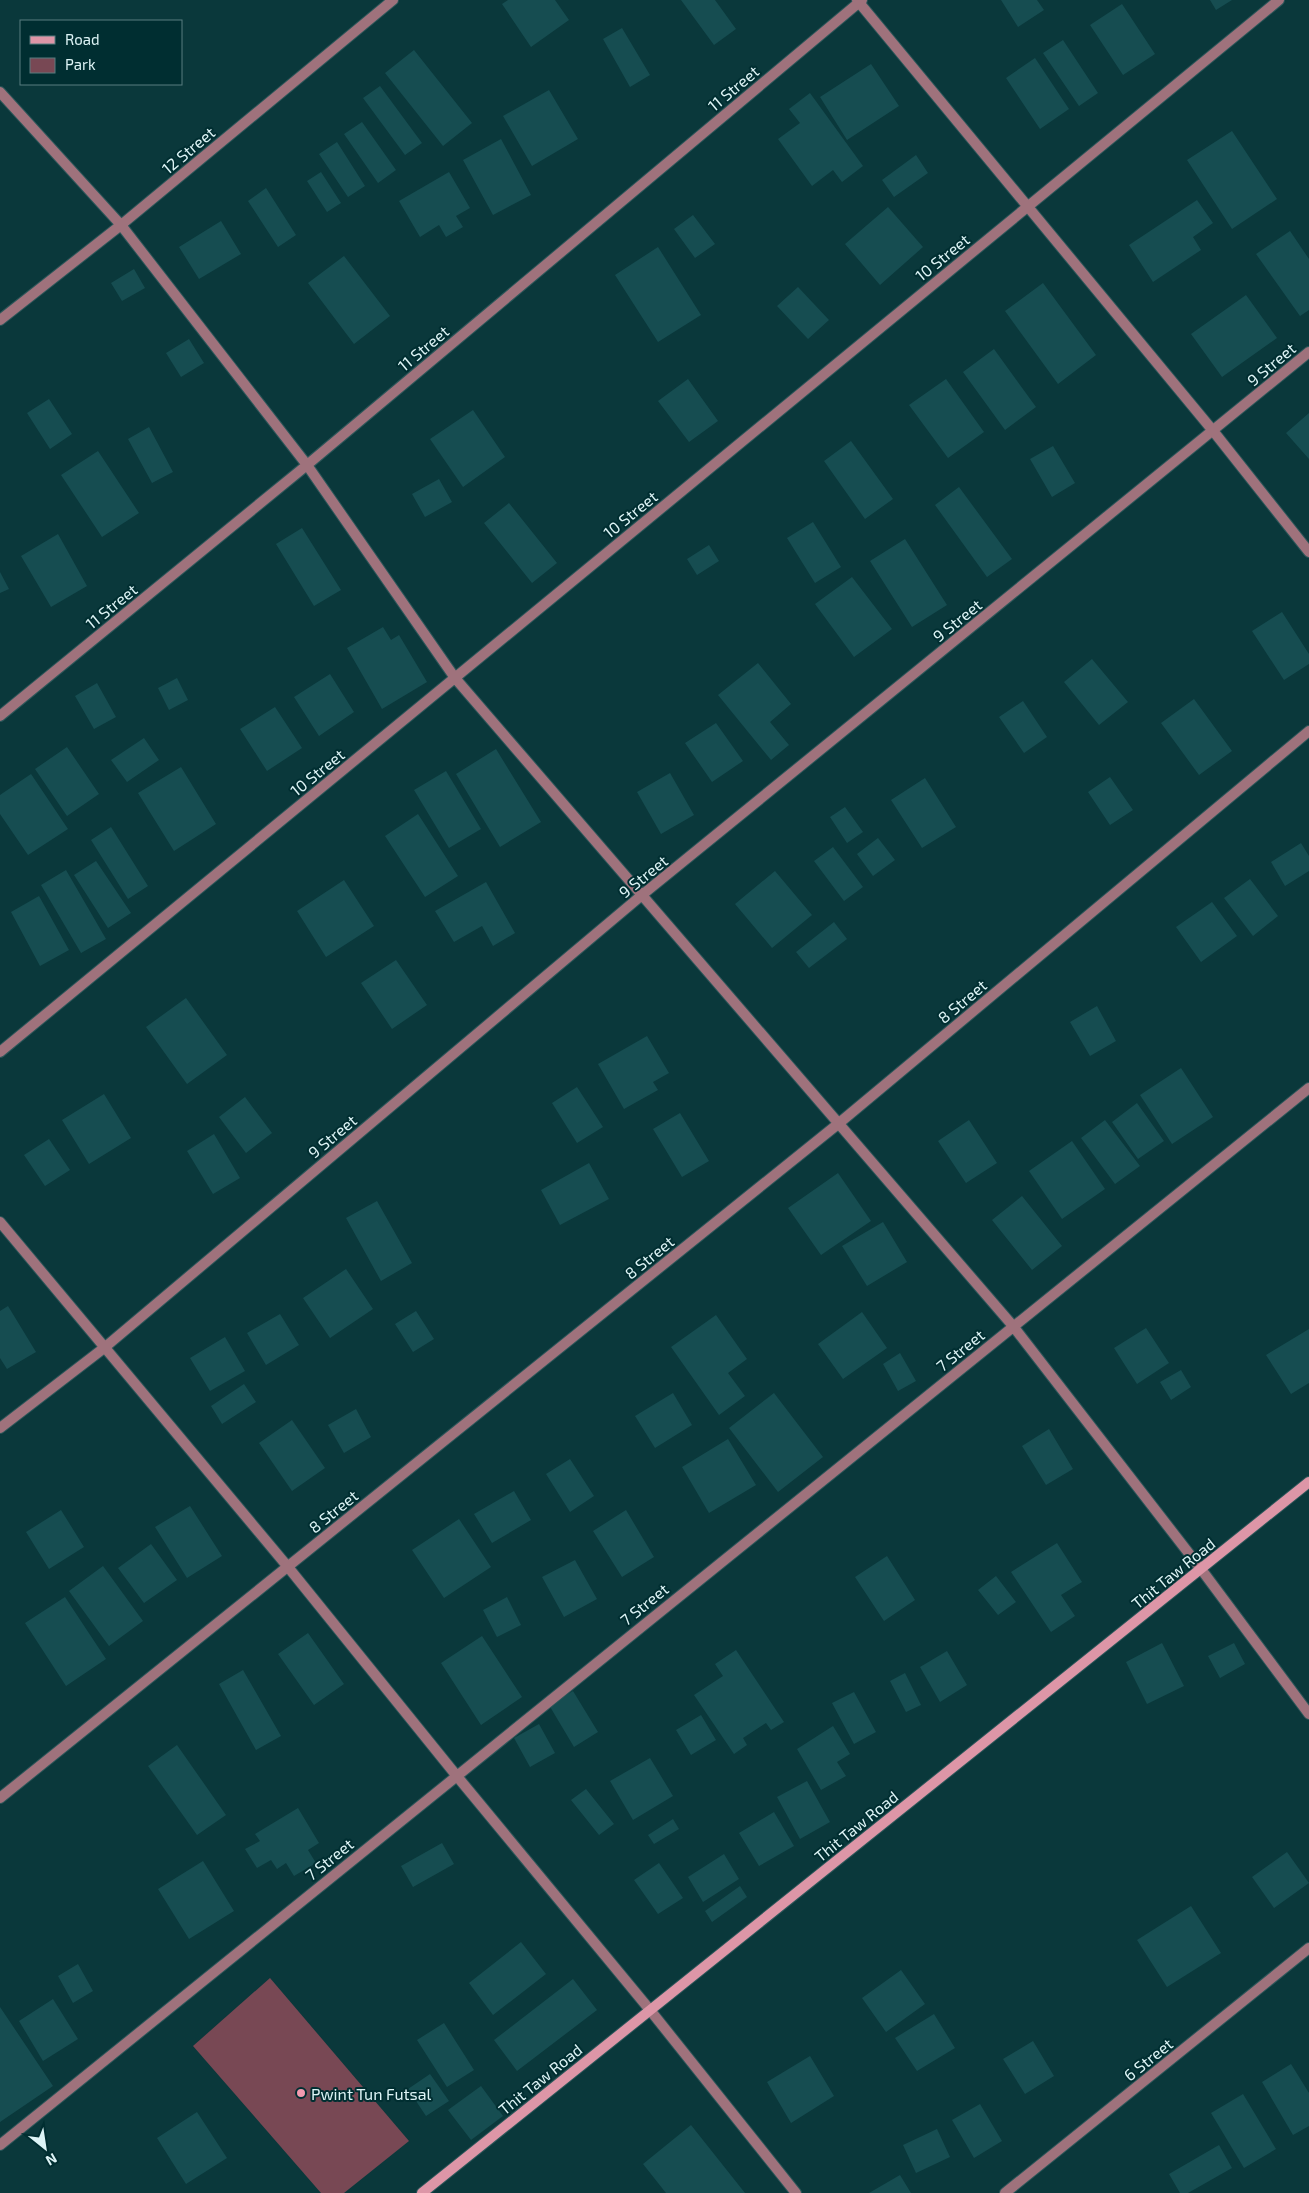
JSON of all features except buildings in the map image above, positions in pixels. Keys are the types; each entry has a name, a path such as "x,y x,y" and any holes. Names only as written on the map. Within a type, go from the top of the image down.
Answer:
{"street":[{"name":"12 Street","path":"0,320 121,225 393,0"},
{"name":"10 Street","path":"0,1052 1279,0"},
{"path":"860,1 1214,432 1309,552"},
{"name":"11 Street","path":"0,716 307,464 860,1"},
{"path":"0,92 121,225 307,464 455,678 1013,1326 1201,1569 1309,1714"},
{"name":"9 Street","path":"0,1428 104,1348 642,896 1214,432 1309,352"},
{"name":"8 Street","path":"0,1798 838,1124 1309,732"},
{"name":"7 Street","path":"0,2145 1309,1088"},
{"path":"0,1222 288,1567 456,1775 650,2010 796,2193"},
{"name":"Thit Taw Road","path":"422,2193 1309,1482"},
{"name":"6 Street","path":"1005,2193 1309,1948"}],"green space":[{"name":"Pwint Tun Futsal","path":"270,1978 409,2141 344,2193 321,2193 193,2046"}],"place":[{"name":"Pwint Tun Futsal","path":"301,2093"}]}
